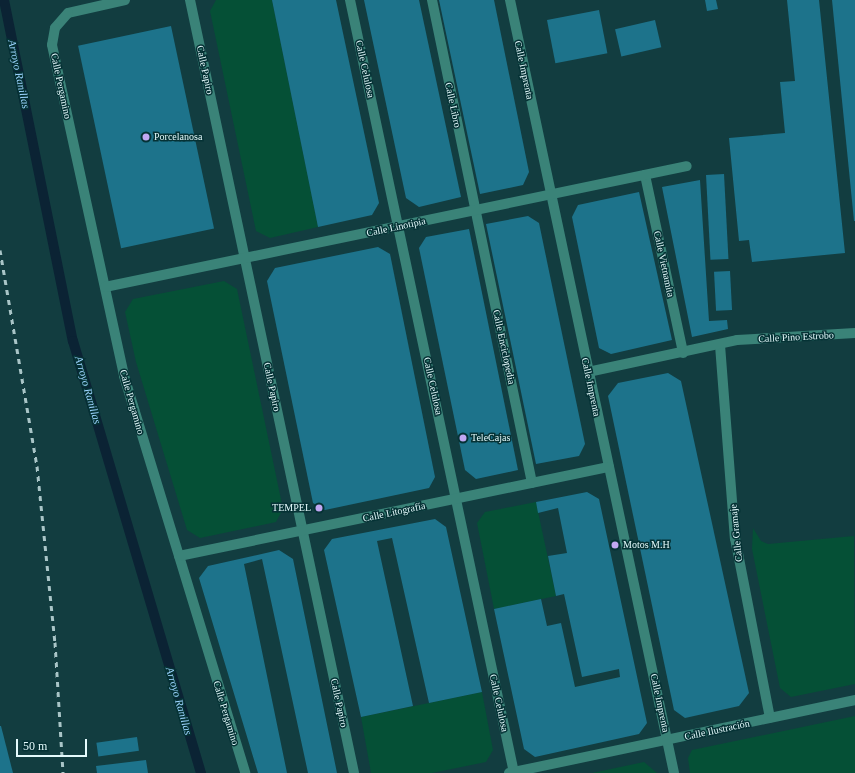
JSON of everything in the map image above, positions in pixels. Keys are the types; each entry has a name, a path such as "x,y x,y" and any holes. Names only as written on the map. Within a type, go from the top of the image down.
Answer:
{"street":[{"name":"Calle Pergamino","path":"125,0 73,11 56,25 52,45 124,376 245,773"},
{"name":"Calle Papiro","path":"190,0 354,773"},
{"name":"Calle Celulosa","path":"350,0 399,226 512,773"},
{"name":"Calle Libro","path":"432,0 475,210"},
{"name":"Calle Imprenta","path":"510,0 550,195 674,773"},
{"name":"Calle Linotipia","path":"105,287 687,166"},
{"name":"Calle Vietnamita","path":"646,175 683,353"},
{"name":"Calle Enciclopedia","path":"475,210 532,483"},
{"name":"Calle Pino Estrobo","path":"588,372 720,346 737,340 855,333"},
{"name":"Calle Gramaje","path":"720,346 735,538 770,718"},
{"name":"Calle Litografía","path":"179,556 609,467"},
{"name":"Calle Ilustración","path":"512,773 855,700"}],"green space":[{"path":"216,0 272,0 318,227 270,238 256,231 210,11"},
{"path":"224,281 237,289 283,509 276,522 200,538 187,530 136,362 125,312 133,299"},
{"path":"536,502 556,596 494,609 477,523 485,512"},
{"path":"753,528 761,541 768,544 854,536 855,684 791,697 780,688 752,549"},
{"path":"482,692 493,750 486,762 432,773 371,773 361,717"},
{"path":"855,716 855,773 690,773 688,758 692,750"},
{"path":"644,762 657,773 592,773"}],"building":[{"path":"272,0 336,0 379,203 372,215 318,227"},
{"path":"364,0 419,0 461,197 419,207 406,198"},
{"path":"439,0 494,0 529,172 523,185 480,194"},
{"path":"705,0 716,0 718,9 707,11"},
{"path":"787,0 819,0 845,253 752,262 749,240 739,241 729,138 785,133 780,82 795,81"},
{"path":"832,0 855,0 855,221 854,221"},
{"path":"599,10 607,53 555,63 547,20"},
{"path":"655,20 661,47 621,57 615,29"},
{"name":"Porcelanosa","path":"171,26 214,228 121,248 78,46"},
{"path":"724,174 728,259 710,260 706,175"},
{"path":"700,180 709,321 727,320 728,329 692,337 662,187"},
{"path":"639,192 672,340 611,354 599,348 572,217 578,205"},
{"path":"528,216 539,223 585,444 579,456 536,464 486,224"},
{"path":"469,229 518,470 476,479 465,470 419,248 426,237"},
{"path":"378,247 390,254 435,477 429,488 325,510 313,503 267,281 275,268"},
{"path":"730,271 732,310 716,311 714,272"},
{"path":"668,373 681,381 749,693 739,706 685,718 674,710 608,396 618,383"},
{"path":"587,492 599,499 647,723 639,734 535,757 524,749 494,609 541,599 547,626 561,623 575,687 620,677 619,669 582,677 564,594 556,596 548,556 567,553 558,508 538,513 536,502"},
{"path":"435,519 446,527 482,692 429,703 392,538 377,541 413,706 361,717 324,550 332,539"},
{"path":"279,550 293,559 337,773 308,773 262,559 244,564 287,773 258,773 199,578 208,566"},
{"path":"1,726 13,773 0,773"},
{"path":"137,737 139,751 98,757 96,743"},
{"path":"146,760 148,773 97,773 96,766"}],"waterway":[{"name":"Arroyo Ranillas","path":"4,0 73,341 201,773"}],"railway":[{"path":"0,250 37,466 55,642 63,773"}],"place":[{"name":"Porcelanosa","path":"146,137"},
{"name":"TeleCajas","path":"463,438"},
{"name":"TEMPEL","path":"319,508"},
{"name":"Motos M.H","path":"615,545"}]}
